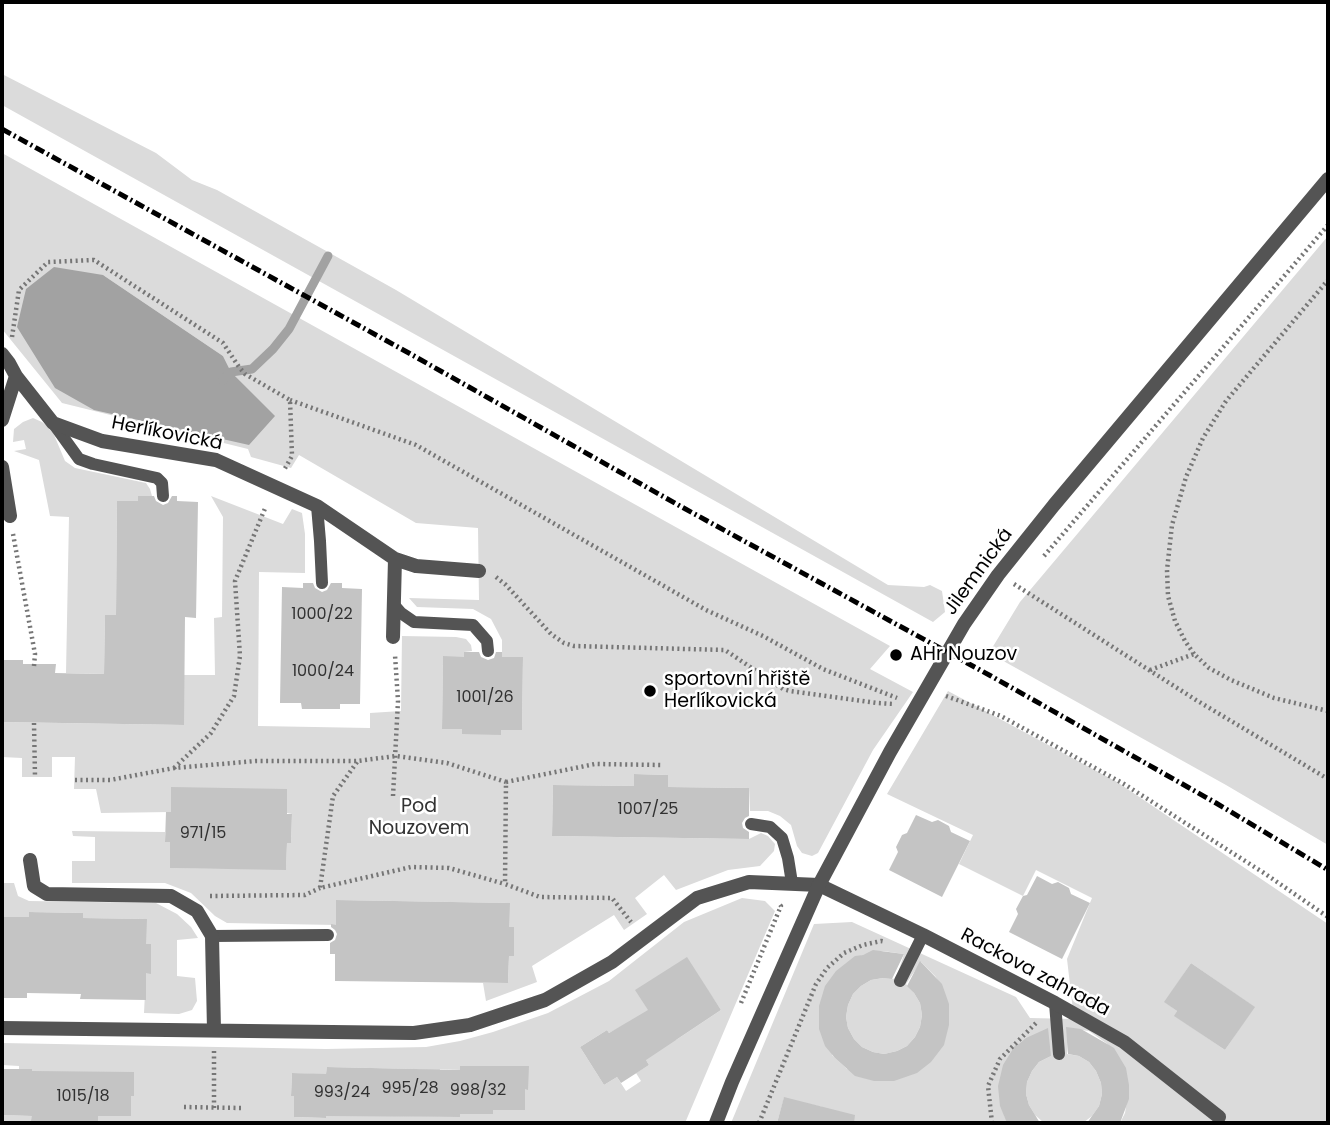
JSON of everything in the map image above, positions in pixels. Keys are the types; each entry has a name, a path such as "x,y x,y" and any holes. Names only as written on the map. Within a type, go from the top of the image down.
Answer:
{"street":[{"name":"Jilemnická","path":"716,1123 819,885 964,624 998,575 1054,505 1328,179"},
{"path":"5,358 53,423"},
{"path":"2,420 16,376"},
{"name":"Herlíkovická","path":"53,423 102,441 216,460 317,506 395,559 416,566 479,571"},
{"path":"2,467 9,516"},
{"path":"393,637 395,559"},
{"path":"30,860 34,886 47,894 171,896 197,911 212,936 214,1030"},
{"path":"2,1028 414,1033 470,1025 545,1000 612,962 697,898 749,882 819,885"},
{"name":"Rackova zahrada","path":"819,885 923,935 1124,1042 1219,1117"}],"lane":[{"path":"53,423 79,459 157,478 162,483 163,496"},
{"path":"317,506 322,583"},
{"path":"394,605 414,622 472,625 487,641 488,651"},
{"path":"751,824 770,827 782,838 792,883"},
{"path":"212,936 328,935"},
{"path":"900,981 923,935"},
{"path":"1055,1003 1059,1054"}],"path":[{"path":"1035,565 1328,225"},
{"path":"5,358 19,290 48,262 94,260 223,343 245,374 290,400 416,445 706,610 763,636 823,669 917,705"},
{"path":"1328,280 1226,401 1203,438 1185,477 1172,525 1167,569 1168,596 1175,621 1194,654 1209,668 1274,698 1328,711"},
{"path":"174,768 211,733 234,696 240,656 235,581 274,487 292,456 290,400"},
{"path":"9,516 35,654 34,666"},
{"path":"479,571 494,576 506,585 551,634 574,646 725,650 790,691 877,704 917,705 940,694 1001,716 1124,784 1328,917"},
{"path":"998,575 1328,779"},
{"path":"1010,595 1018,586"},
{"path":"393,637 398,701 393,796"},
{"path":"1149,670 1194,654"},
{"path":"34,723 35,777"},
{"path":"75,780 110,780 174,768 256,761 358,761 396,756 447,764 506,782 594,764 663,765"},
{"path":"320,888 333,796 358,761"},
{"path":"505,884 506,782"},
{"path":"171,896 304,895 320,888 411,867 449,868 540,897 612,898 644,937"},
{"path":"737,1012 781,906 777,900"},
{"path":"758,1123 816,984 827,968 844,953 881,941 903,944 915,950"},
{"path":"992,1123 988,1086 1000,1059 1055,1003"},
{"path":"214,1030 214,1108"},
{"path":"184,1107 241,1108"}],"green space":[{"path":"2,74 156,153 192,180 217,190 396,290 888,585 930,585 942,591 945,612 933,622 2,105"},
{"name":"Pod Nouzovem","path":"2,153 890,646 870,669 913,692 873,750 818,853 812,856 802,853 791,825 780,816 768,811 750,811 749,788 668,787 668,775 635,774 634,786 553,785 552,836 749,839 761,833 775,844 774,851 760,866 728,870 676,890 664,875 635,898 647,914 624,930 614,915 532,966 537,982 486,1001 483,983 508,983 509,956 514,956 514,928 509,927 509,903 336,900 336,925 227,923 215,916 191,893 165,883 72,883 72,861 95,861 95,837 73,836 72,831 165,832 165,841 170,842 170,868 286,869 287,843 291,843 292,814 171,788 171,812 101,813 96,789 74,789 75,757 52,757 52,777 22,777 22,758 2,757 2,722 183,725 184,675 215,675 214,618 222,617 223,517 211,496 283,524 292,509 302,513 305,573 259,572 258,726 370,728 370,713 401,711 402,636 456,637 466,639 471,645 472,651 464,652 464,657 443,657 442,728 501,735 501,730 522,730 523,658 502,657 502,640 491,619 473,609 417,607 409,598 479,600 478,528 416,523 299,455 291,468 251,457 248,449 62,403 2,329","holes":["103,275 223,356 231,372 274,416"]},
{"path":"1328,236 1328,845 989,653 1020,602"},
{"path":"33,418 52,430 65,461 75,468 146,483 152,496 139,496 138,501 117,502 116,615 105,616 104,674 66,673 69,517 50,516 39,460 14,451 26,449 24,440 13,442 14,429"},
{"path":"948,691 1117,782 1328,924 1328,1123 1120,1123 1128,1095 1113,1050 1089,1031 1069,1028 1067,1054 1079,1056 1089,1062 1101,1083 1099,1106 1083,1123 1044,1123 1029,1105 1027,1082 1039,1062 1051,1056 1041,1032 1004,1115 1008,1123 818,1123 822,1107 784,1098 777,1123 731,1123 814,924 852,922 1016,997 1030,1018 1074,1019 1067,959 1092,898 1036,870 1023,896 959,864 973,835 887,794","holes":["883,951 904,954 896,979 871,980 853,994 848,1005 848,1028 862,1047 884,1054 907,1046 915,1037 922,1015 920,1003 906,984 921,962 941,985 895,1079 847,1069 832,1055 853,959","1191,963 1254,1007 1225,1050 1175,1016 1177,1011 1165,1002"]},
{"path":"2,883 14,883 18,896 29,901 156,903 177,914 198,938 177,940 177,976 195,978 197,1001 192,1010 179,1014 144,1013 146,973 151,973 151,945 146,944 146,919 83,918 83,913 29,912 29,917 2,917"},
{"path":"742,898 765,901 775,911 685,1123 2,1123 2,1115 32,1116 32,1121 98,1122 98,1116 32,1074 32,1069 2,1065 2,1043 326,1049 426,1047 460,1041 548,1013 609,981 684,922","holes":["686,958 721,1010 676,1040","624,1025 649,1065 636,1073 641,1081 626,1091 617,1077 604,1085 580,1047 607,1030 609,1033","461,1066 528,1066 525,1110 493,1110 492,1114 460,1114 459,1117 294,1117 292,1073 326,1077 327,1067 460,1070"]}],"shaded area":[{"path":"54,267 103,275 223,356 231,372 275,416 249,445 94,410 55,388 17,327 26,289"}],"building":[{"path":"138,496 154,496 156,501 163,505 168,503 172,496 177,496 177,501 198,502 196,618 185,617 184,725 2,722 2,660 23,660 23,664 56,664 55,673 104,674 105,615 116,615 117,501 138,501"},
{"path":"303,583 313,583 315,588 322,592 327,590 331,583 342,583 342,588 362,589 360,704 340,704 340,709 302,709 301,703 280,703 282,587 303,588"},
{"path":"464,652 479,652 481,657 488,660 494,658 496,652 502,652 502,657 523,657 522,730 501,730 501,735 462,734 462,729 442,729 443,656 464,657"},
{"path":"634,774 668,775 668,787 749,788 749,816 742,823 743,828 749,832 749,839 552,836 553,785 634,786"},
{"path":"171,787 287,789 287,814 292,814 286,870 170,868 170,842 165,842 166,812 171,812"},
{"path":"916,815 932,822 938,820 949,826 951,832 970,841 942,897 889,870 898,852 896,847"},
{"path":"1037,876 1052,884 1058,882 1069,888 1071,894 1090,903 1062,959 1009,932 1018,914 1016,909"},
{"path":"336,900 510,903 509,927 514,927 514,956 509,956 508,983 335,981 335,954 330,954 330,943 335,940 337,934 331,927 331,924 336,925"},
{"path":"29,912 83,913 83,918 147,919 146,944 151,944 151,974 146,973 146,1000 80,999 81,994 27,993 27,998 2,998 2,917 29,917"},
{"path":"873,950 904,954 892,979 871,980 853,994 848,1005 848,1028 862,1047 884,1054 907,1046 915,1037 922,1015 920,1003 907,986 920,961 942,984 949,1004 949,1025 944,1045 931,1062 917,1073 894,1081 874,1081 855,1076 825,1046 819,1029 819,1006 825,986 836,971 855,956"},
{"path":"687,957 721,1010 646,1060 649,1065 621,1083 617,1077 604,1085 580,1047 648,1010 635,990"},
{"path":"1191,963 1255,1007 1225,1050 1174,1016 1177,1011 1164,1002"},
{"path":"1066,1027 1081,1029 1114,1048 1126,1068 1129,1099 1120,1123 1087,1123 1099,1106 1101,1083 1089,1062 1068,1054"},
{"path":"1048,1028 1051,1056 1039,1062 1027,1082 1029,1105 1040,1123 1007,1123 1000,1106 998,1086 1003,1065 1016,1044"},
{"path":"460,1066 529,1066 525,1110 493,1110 493,1114 460,1114 460,1117 294,1117 292,1073 326,1074 327,1067 460,1070"},
{"path":"2,1069 134,1072 131,1116 98,1116 98,1122 31,1121 32,1116 2,1115"},
{"path":"784,1097 855,1115 854,1123 777,1123"}],"waterway":[{"path":"223,380 231,372 252,369 273,349 289,329 328,256"}],"railway":[{"path":"2,129 991,676 1216,803 1328,870"}],"place":[{"name":"AHr Nouzov","path":"896,655"},
{"name":"sportovní hřiště Herlíkovická","path":"650,691"}]}
